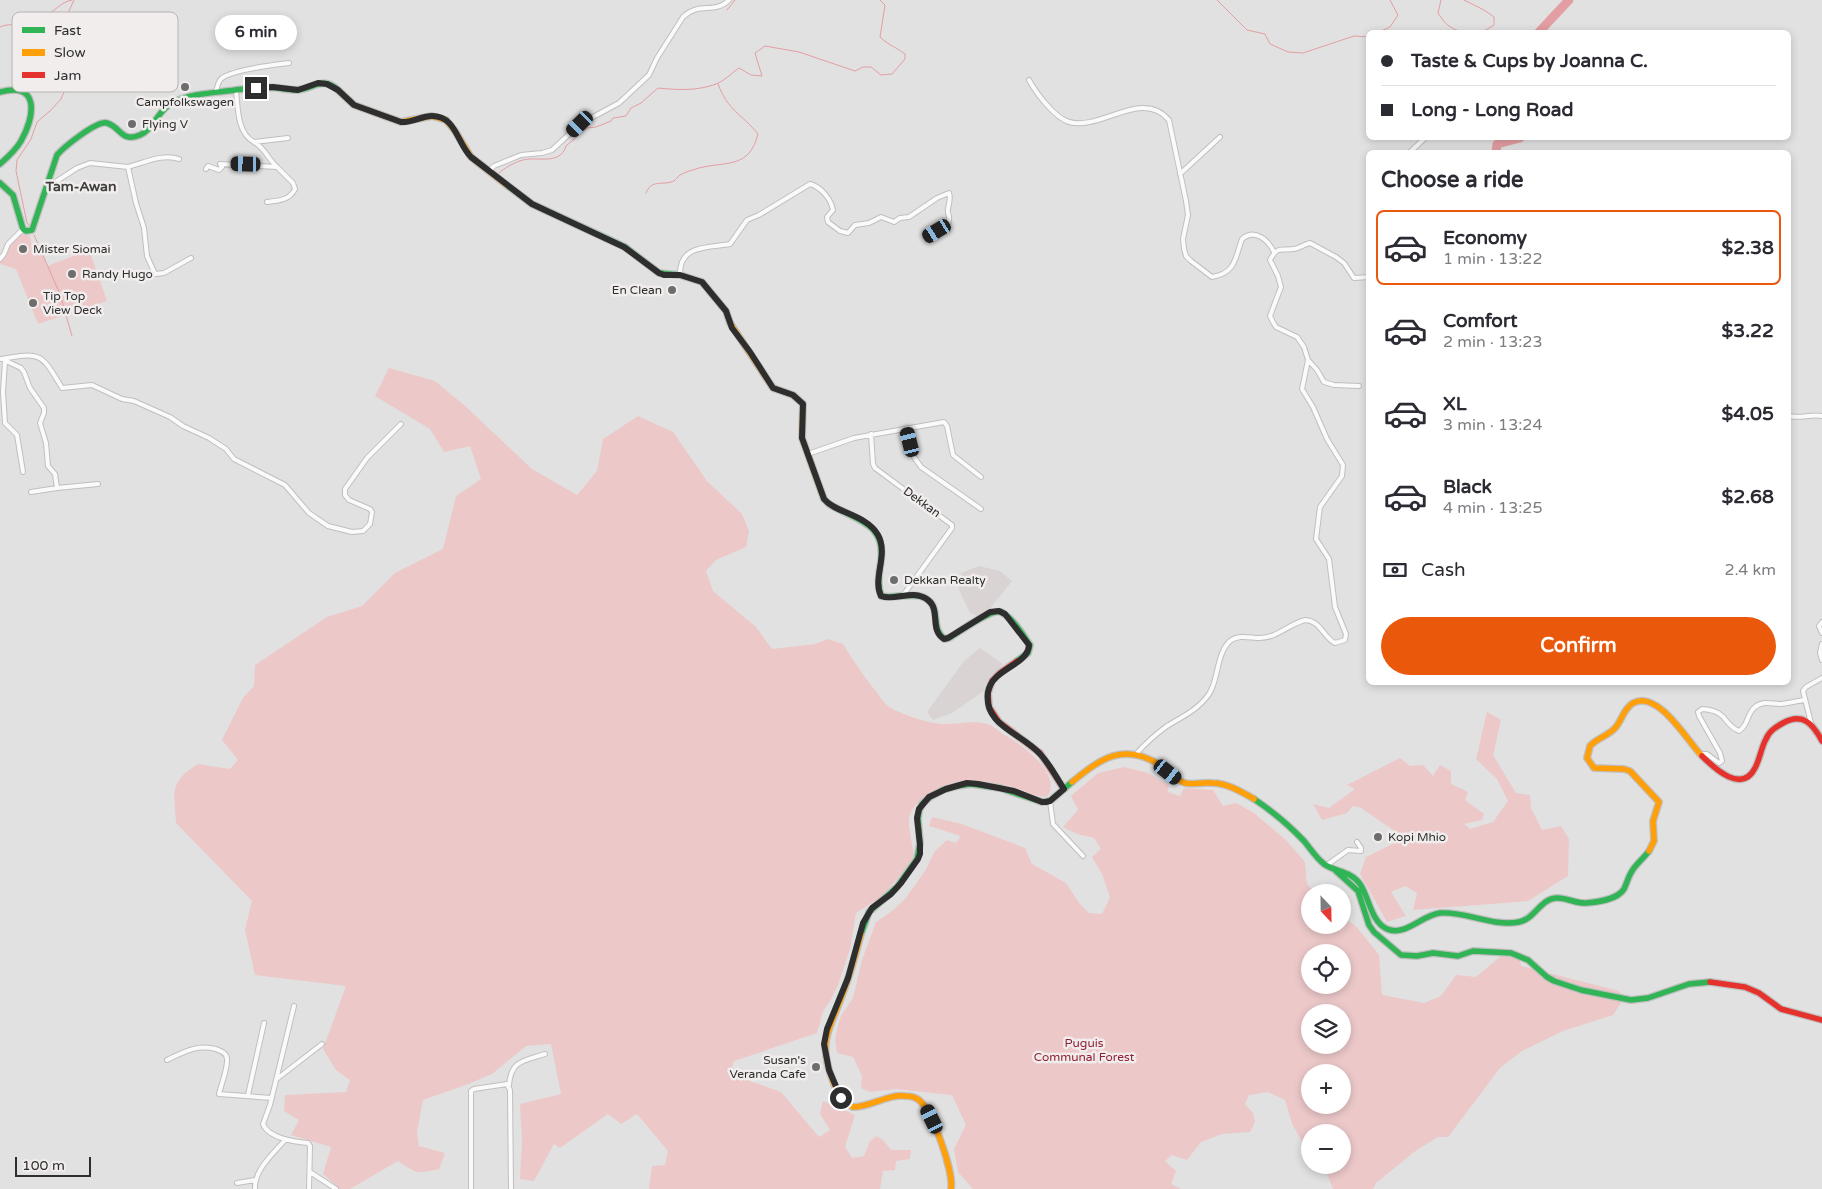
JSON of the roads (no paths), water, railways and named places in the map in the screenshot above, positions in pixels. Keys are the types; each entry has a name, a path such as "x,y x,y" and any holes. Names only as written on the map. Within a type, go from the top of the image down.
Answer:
{"main road":[{"path":"0,183 13,195 22,229 30,231 36,225 53,165 60,150 99,124 108,122 127,138 136,137 147,131 159,113 172,103 196,95 273,87 298,90 318,83 334,87 354,105 401,122 429,116 439,116 451,124 468,154 537,207 624,247 659,273 664,275 680,275 702,282 716,297 726,311 732,328 773,388 793,395 802,402 804,411 802,438 826,502 862,520 880,538 881,563 878,584 881,596 890,598 904,594 927,599 934,611 935,629 944,639 990,612 997,611 1005,614 1023,636 1030,646 1028,652 992,680 989,686 988,701 998,723 1039,752 1064,789"},
{"path":"0,164 23,138 27,129 32,106 29,95 25,92"},
{"path":"951,1189 952,1183 943,1150 923,1102 916,1097 906,1094 894,1095 858,1107 848,1105 841,1098 829,1070 824,1044 827,1029 843,993 863,923 868,914 901,883 920,854 917,818 919,809 924,801 946,789 967,783 978,784 1014,791 1042,802 1050,801 1105,759 1116,754 1136,754 1155,762 1182,781 1218,783 1265,806 1277,814 1303,839 1317,857 1327,865 1353,877 1360,883 1379,923 1385,928 1393,930 1410,926 1426,916 1440,913 1464,915 1496,922 1523,922 1531,918 1552,899 1559,898 1580,903 1613,897 1624,889 1630,874 1653,846 1655,840 1653,822 1660,808 1659,802 1630,771 1624,769 1595,769 1588,761 1588,748 1594,741 1612,731 1619,724 1623,713 1634,703 1642,700 1647,701 1669,715 1699,754 1720,771 1740,780 1744,780 1752,773 1764,740 1776,726 1788,719 1804,719 1812,726 1822,741"},
{"path":"1334,869 1358,891 1369,925 1374,932 1401,955 1417,956 1433,952 1458,956 1473,951 1511,953 1528,960 1554,982 1581,990 1638,1001 1656,996 1673,988 1697,983 1730,984 1754,991 1781,1009 1822,1020"}],"street":[{"path":"488,171 494,166 521,154 542,153 552,150 580,124 619,103 650,75 657,58 688,12 698,8 720,7 729,0"},
{"path":"216,92 219,82 225,77 256,68 289,63"},
{"path":"1029,80 1044,101 1068,122 1084,123 1127,110 1143,108 1164,114 1169,120 1188,215 1183,239 1184,249 1186,256 1207,274 1212,276 1220,275 1234,265 1242,240 1245,237 1254,235 1262,237 1268,241 1274,252"},
{"path":"236,90 242,131 250,140 264,149 266,156 293,183 294,189 291,196 278,201 267,202"},
{"path":"1180,174 1220,137"},
{"path":"254,142 288,138"},
{"path":"1412,150 1423,140"},
{"path":"46,188 77,168 90,163 128,167 164,157 172,156 179,160"},
{"path":"206,169 208,166 219,170 222,167 220,164 277,167"},
{"path":"128,167 144,228 147,256 155,274 164,273 191,258"},
{"path":"680,275 683,261 695,249 730,244 747,220 759,216 810,184 814,185 830,201 833,210 827,217 828,222 848,233 855,225 869,223 881,217 894,222 900,218 909,217 937,198 949,193 948,210 950,218 948,224 945,228 928,237"},
{"path":"0,259 8,244 22,229"},
{"path":"1359,386 1334,385 1324,382 1308,360 1300,341 1272,322 1270,316 1281,287 1270,260 1274,252 1281,248 1294,249 1310,243 1344,263 1354,278 1366,277"},
{"path":"2,359 32,354 48,365 62,388 92,385 122,399 134,401 170,417 226,449 234,459 285,485 317,520 328,526 352,532 363,531 367,527 372,512 369,508 349,500 344,495 345,488 367,458 401,424"},
{"path":"2,359 5,423 17,434 23,472"},
{"path":"2,359 21,368 30,388 44,408 40,423 46,443 48,466 55,474 56,488"},
{"path":"1136,754 1147,742 1167,726 1192,711 1208,695 1224,651 1231,640 1251,636 1269,637 1305,620 1311,620 1318,624 1328,639 1335,644 1345,640 1346,634 1335,607 1329,559 1316,539 1320,507 1342,476 1344,468 1341,459 1323,430 1313,406 1302,389 1308,360"},
{"path":"1791,416 1797,418 1812,415 1822,416"},
{"path":"808,454 854,438 944,422 947,426 953,455 981,478"},
{"path":"907,428 914,457 921,467 982,509"},
{"name":"Dekkan","path":"872,434 873,464 875,468 952,525 952,528 904,594"},
{"path":"32,492 98,484"},
{"path":"1822,622 1819,626 1822,633"},
{"path":"1822,644 1820,654 1822,660"},
{"path":"1812,726 1804,689 1822,678"},
{"path":"1699,754 1707,754 1719,763 1722,761 1720,753 1699,716 1698,712 1702,708 1721,713 1739,731 1743,729 1753,708 1760,704 1765,702 1779,704 1805,700"},
{"path":"1050,801 1053,824 1082,856"},
{"path":"1327,865 1348,850 1361,851 1362,848 1357,842"},
{"path":"294,1006 264,1126 285,1140 308,1143 310,1146 309,1189"},
{"path":"248,1095 264,1023"},
{"path":"277,1078 322,1044"},
{"path":"167,1060 190,1048 206,1046 220,1050 225,1053 228,1059 220,1094 272,1098"},
{"path":"512,1189 510,1074 514,1066 545,1054"},
{"path":"471,1189 471,1091 474,1088 499,1084 509,1085"},
{"path":"255,1189 256,1180 261,1169 285,1140"},
{"path":"310,1172 336,1189"},
{"path":"237,1183 256,1180"}],"waterway":[{"path":"51,12 65,2 72,0"},
{"path":"69,12 74,0"},
{"path":"727,10 735,0"},
{"path":"498,174 523,160 548,159 559,156 566,146 587,128 596,127 611,121 613,118 626,116 631,108 641,103 658,88 702,88 722,81 739,68 751,75 762,76 755,53 765,46 799,52 855,71 863,67 871,67 881,75 892,74 905,59 905,54 880,37 885,5 880,0"},
{"path":"1217,0 1247,30 1265,34 1270,44 1288,52 1303,53 1354,36 1366,37"},
{"path":"1383,30 1390,27 1398,15 1390,0"},
{"path":"1441,0 1438,13 1451,27 1458,30"},
{"path":"1464,0 1494,17 1494,25 1486,30"},
{"path":"1541,30 1569,0"},
{"path":"0,27 12,25"},
{"path":"646,193 650,186 673,181 682,174 699,168 736,162 749,153 758,134 726,100 718,84"},
{"path":"29,225 16,171 17,160 31,139 37,122 61,99 64,92"},
{"path":"1496,150 1497,144 1512,140"},
{"path":"34,235 60,294 72,336"}],"place":[{"name":"Campfolkswagen","path":"185,87"},
{"name":"Flying V","path":"132,124"},
{"name":"Mister Siomai","path":"23,249"},
{"name":"Randy Hugo","path":"72,274"},
{"name":"En Clean","path":"672,290"},
{"name":"Tip Top View Deck","path":"33,303"},
{"name":"Dekkan Realty","path":"894,580"},
{"name":"Kopi Mhio","path":"1378,837"},
{"name":"Susan's Veranda Cafe","path":"816,1067"}],"district":[{"name":"Tam-Awan","path":"81,186"}],"park label":[{"name":"Puguis Communal Forest","path":"1084,1050"}]}
